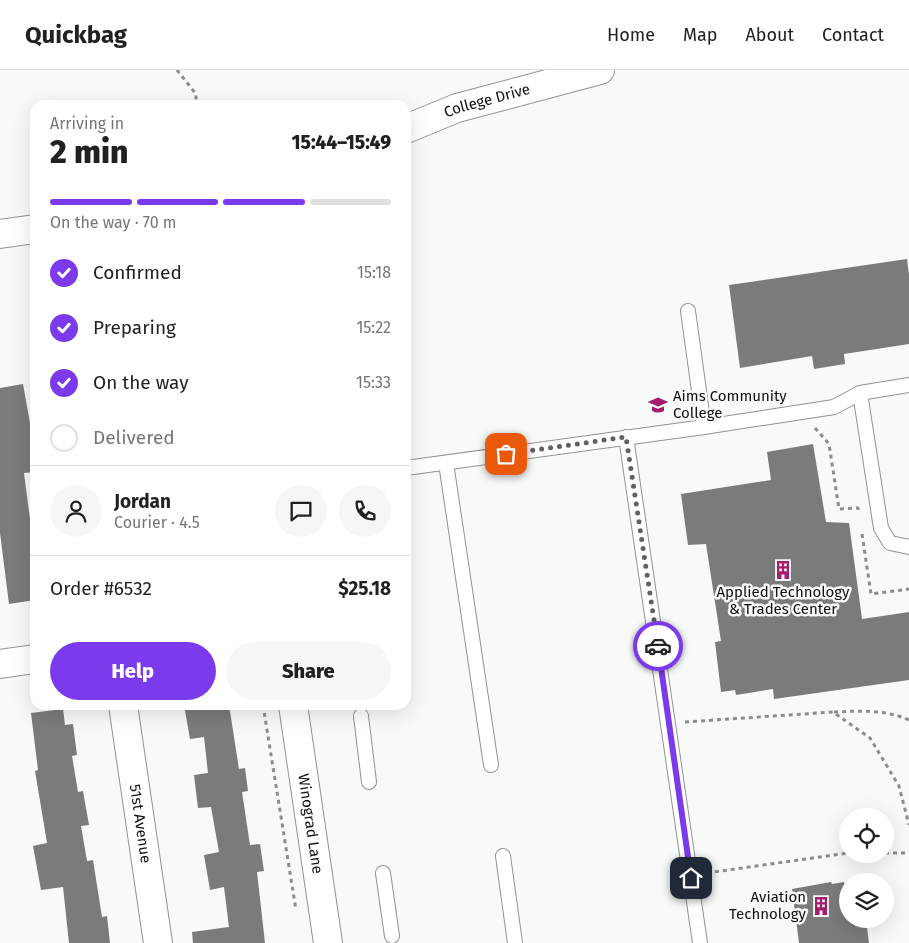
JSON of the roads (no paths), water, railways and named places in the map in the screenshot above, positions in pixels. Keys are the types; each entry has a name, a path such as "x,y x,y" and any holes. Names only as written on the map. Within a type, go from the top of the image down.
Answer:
{"street":[{"name":"College Drive","path":"411,127 457,108 600,70"},
{"path":"0,234 30,230"},
{"path":"0,664 30,660"},
{"name":"51st Avenue","path":"124,710 158,943"},
{"name":"Winograd Lane","path":"295,710 328,943"}],"lane":[{"path":"688,311 704,427"},
{"path":"411,467 834,407 860,393 909,385"},
{"path":"860,393 881,528 890,543 909,547"},
{"path":"626,437 700,943"},
{"path":"446,463 491,764"},
{"path":"361,716 369,782"},
{"path":"504,856 515,943"},
{"path":"383,873 392,936"}],"place":[{"name":"Aims Community College","path":"658,405"},
{"name":"Applied Technology & Trades Center","path":"783,570"},
{"name":"Aviation Technology","path":"821,906"}]}
